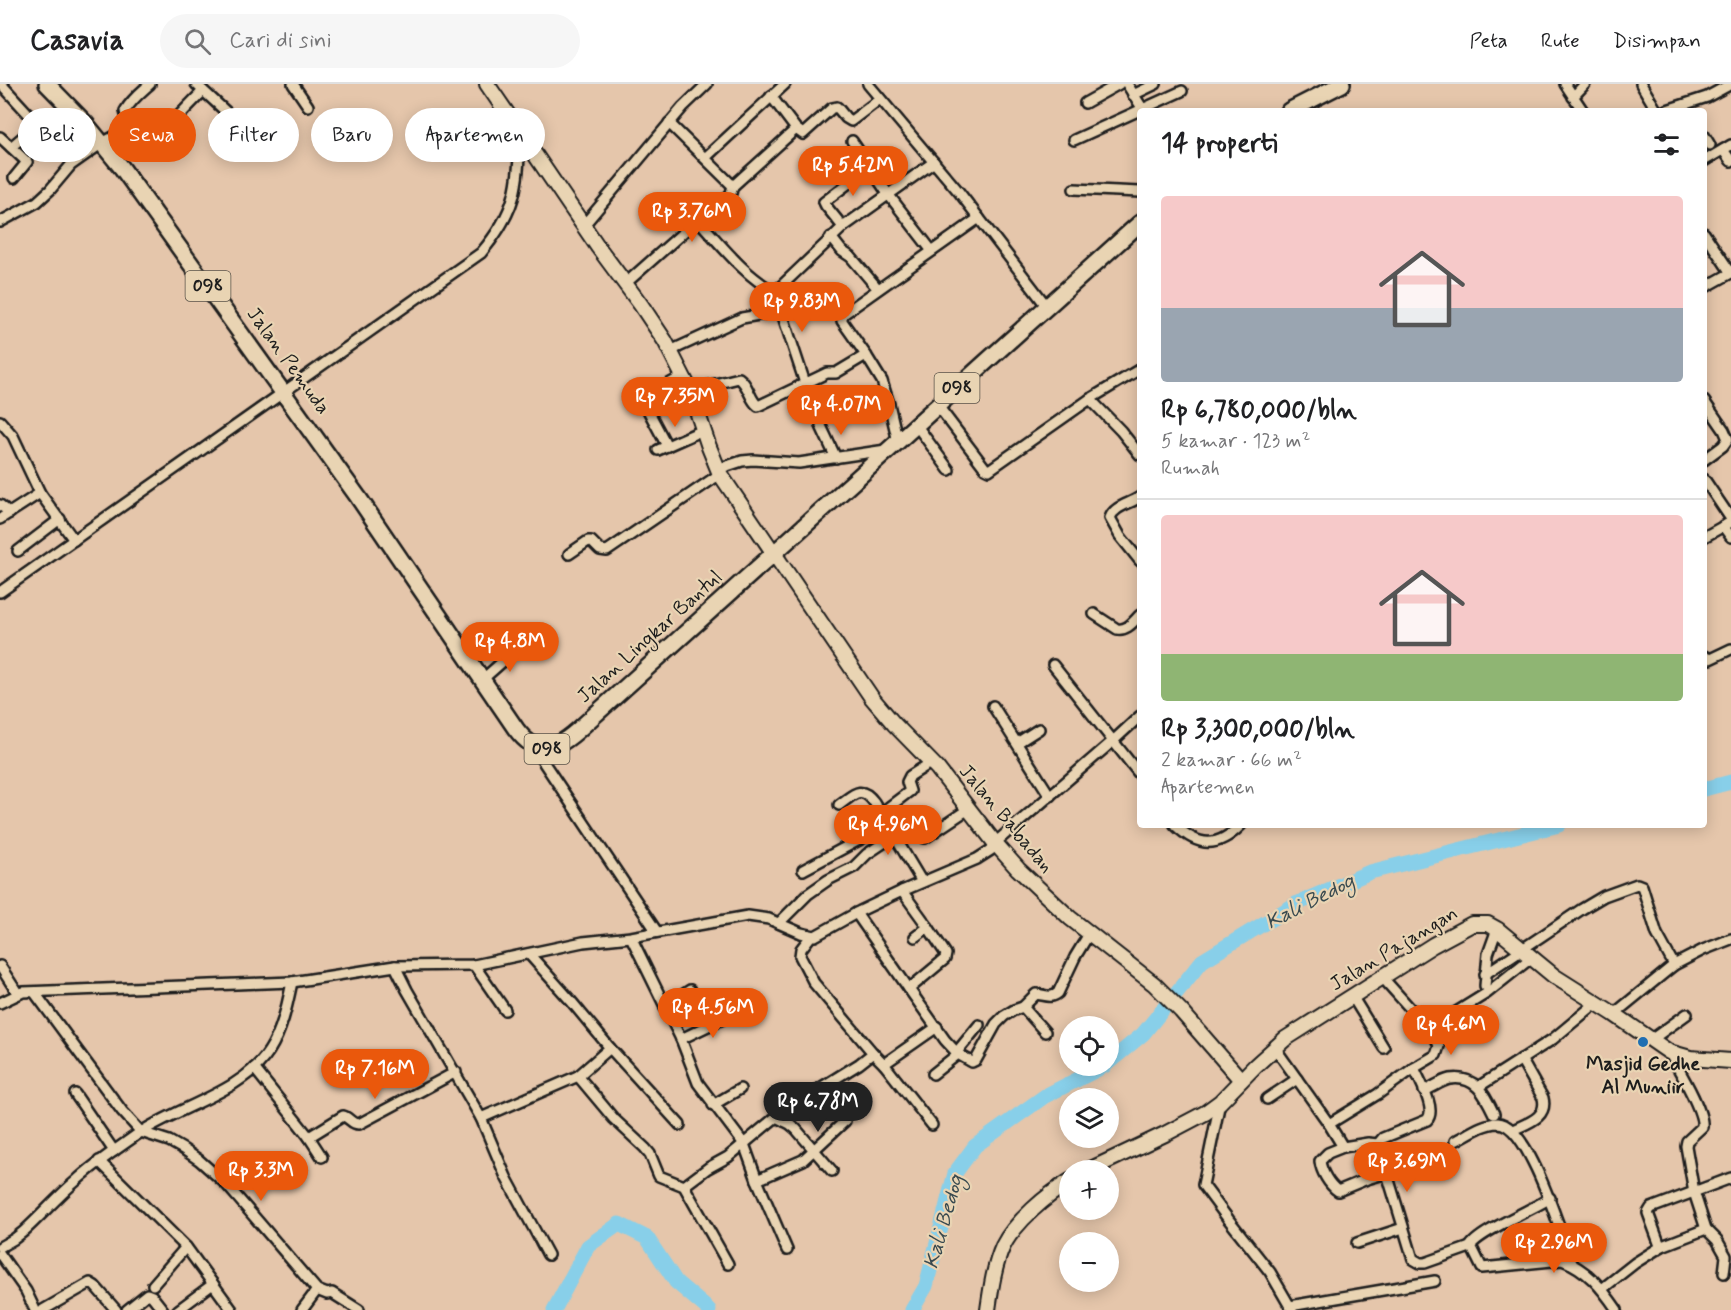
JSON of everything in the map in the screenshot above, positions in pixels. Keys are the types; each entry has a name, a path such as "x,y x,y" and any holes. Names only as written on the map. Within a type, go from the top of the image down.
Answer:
{"main road":[{"name":"Jalan Pemuda","path":"47,84 122,168 369,512 483,679"},
{"name":"Jalan Babadan","path":"486,84 503,108"},
{"path":"1295,108 1342,84"},
{"name":"Jalan Babadan","path":"541,162 652,321 670,351 690,390 719,472 872,698 932,762 995,843 1030,882 1089,934 1154,984 1181,1011 1241,1080"},
{"name":"098","path":"774,554 1137,226"},
{"name":"Jalan Lingkar Bantul","path":"550,748 561,744 577,731 774,554"},
{"name":"098","path":"483,679 516,729 532,745 538,748 550,748"},
{"name":"Jalan Pajangan","path":"1110,1160 1205,1113 1220,1102 1275,1048 1297,1031 1467,926 1482,923 1497,929"},
{"path":"1497,929 1554,976 1669,1052 1690,1058 1731,1061"},
{"path":"988,1310 996,1268 1006,1240 1033,1210 1059,1190"}],"street":[{"path":"1,84 23,108"},
{"path":"0,222 42,198 70,167 102,143 128,129 126,108 150,84"},
{"path":"196,84 222,108"},
{"path":"293,84 308,106"},
{"path":"584,225 669,123 707,84"},
{"path":"705,158 785,84"},
{"path":"868,84 934,162 1048,308"},
{"path":"1085,103 1119,84"},
{"path":"1127,84 1142,108"},
{"path":"1133,95 1156,84"},
{"path":"1565,84 1581,108"},
{"path":"1573,97 1585,84"},
{"path":"1641,84 1655,108"},
{"path":"1688,108 1731,84"},
{"path":"186,108 203,91"},
{"path":"1147,108 1182,91"},
{"path":"771,96 796,129 805,134 834,107 851,121 880,99"},
{"path":"1074,140 1137,113"},
{"path":"669,123 733,186"},
{"path":"625,284 729,196 733,186 796,129"},
{"path":"0,137 27,162 14,178"},
{"path":"1707,140 1710,145"},
{"path":"11,147 18,141"},
{"path":"852,141 888,194 932,251"},
{"path":"1707,160 1727,147 1731,161"},
{"path":"0,592 481,253 497,234 508,214 514,199 519,162"},
{"path":"775,292 843,227 934,162"},
{"path":"843,227 824,202 870,167"},
{"path":"1074,189 1137,192"},
{"path":"569,554 588,541 600,550 607,551 719,472 742,461 790,464 836,458 894,446 886,390 841,318 842,315 979,218"},
{"path":"699,221 752,276 775,292 805,383"},
{"path":"831,237 878,289"},
{"path":"1707,237 1731,273 1707,286"},
{"path":"670,351 735,320 781,311"},
{"path":"690,390 740,378 758,406 827,373 836,373 866,355"},
{"path":"938,406 988,470 1090,399 1137,371"},
{"path":"683,375 642,399 662,448 703,430"},
{"path":"1090,399 1121,430 1137,451"},
{"path":"1707,405 1728,439 1707,458"},
{"path":"0,421 17,442 40,493 74,540"},
{"path":"821,426 836,458"},
{"path":"917,426 949,470"},
{"path":"1707,484 1728,522 1731,537"},
{"path":"0,519 40,493"},
{"path":"1137,499 1115,510 1110,518 1120,536 1137,557"},
{"path":"0,505 10,513"},
{"path":"18,551 60,519"},
{"path":"1707,535 1728,522"},
{"path":"1094,614 1121,630 1137,618"},
{"path":"483,679 519,647"},
{"path":"1707,657 1710,658 1731,649"},
{"path":"1053,665 1137,771"},
{"path":"993,706 1050,796"},
{"path":"0,1003 18,994 182,985 292,982 395,966 474,965 583,942 631,937 748,916 758,916 779,922 811,936 819,935 856,913 977,859 991,850 995,843 1137,719"},
{"path":"1017,743 1039,729"},
{"path":"532,745 657,932"},
{"path":"549,770 550,748"},
{"path":"881,813 910,791 907,782 910,776 932,762"},
{"path":"839,805 857,792 864,792 871,798 922,882"},
{"path":"925,838 970,808"},
{"path":"804,870 887,825"},
{"path":"1179,828 1188,836 1205,843 1221,841 1237,828"},
{"path":"779,922 808,894 828,880 854,867 867,854 894,836"},
{"path":"1429,1029 1486,993 1526,954 1536,939 1604,896 1637,884 1642,886 1657,934 1674,965"},
{"path":"902,891 946,954 945,958 909,988"},
{"path":"856,913 945,1040 957,1053 972,1062 976,1060 996,1024 1004,1016 1023,1007 1036,994 1049,997 1058,993 1089,934"},
{"path":"915,937 928,927"},
{"path":"1485,987 1490,946 1497,929"},
{"path":"811,936 801,949 800,956 814,982 884,1064 932,1125"},
{"path":"631,937 681,1040 698,1083 744,1144 787,1250"},
{"path":"1614,1014 1674,965 1702,950 1731,939"},
{"path":"529,954 680,1125"},
{"path":"1485,974 1526,954"},
{"path":"474,965 505,1010"},
{"path":"0,966 18,994"},
{"path":"395,966 481,1118 506,1177 548,1255"},
{"path":"1329,1124 1378,1094 1438,1051 1438,1040 1382,977"},
{"path":"0,1247 23,1232 76,1180 99,1161 141,1132 228,1086 254,1068 269,1051 277,1036 292,982"},
{"path":"665,1007 690,990"},
{"path":"35,993 122,1111 141,1132 169,1141 199,1160 221,1179 317,1290 327,1294 332,1293 359,1310"},
{"path":"1352,996 1384,1048"},
{"path":"1478,1087 1553,1039 1596,1003"},
{"path":"1023,1007 1046,1032"},
{"path":"681,1040 733,1014"},
{"path":"1651,1040 1687,1014"},
{"path":"933,1074 957,1053 979,1025"},
{"path":"884,1064 937,1027"},
{"path":"481,1118 578,1076 610,1048"},
{"path":"1275,1048 1343,1147"},
{"path":"1669,1052 1688,1086 1703,1123 1700,1130 1687,1141 1686,1146 1694,1192 1707,1229 1729,1255 1724,1273"},
{"path":"784,1121 817,1090 873,1053"},
{"path":"1513,1130 1536,1118 1544,1111 1545,1106 1543,1098 1521,1059"},
{"path":"254,1068 309,1137 322,1157"},
{"path":"1378,1144 1383,1138 1428,1119 1431,1112 1414,1068"},
{"path":"309,1137 343,1116 359,1124 456,1072"},
{"path":"578,1076 614,1119 650,1154 659,1176 684,1186 728,1264"},
{"path":"1267,1099 1297,1079"},
{"path":"1424,1091 1450,1079 1467,1080 1483,1092 1494,1114"},
{"path":"713,1105 740,1089"},
{"path":"75,1094 114,1151"},
{"path":"1220,1102 1203,1185 1270,1272 1291,1308 1435,1281"},
{"path":"684,1186 744,1144 773,1119 779,1118 796,1129 832,1171"},
{"path":"757,1180 796,1164 845,1121"},
{"path":"1455,1141 1488,1124 1498,1123 1513,1130 1550,1198 1572,1263"},
{"path":"1378,1144 1368,1143 1343,1147 1328,1153 1320,1161 1322,1169 1337,1190 1387,1173"},
{"path":"1378,1144 1413,1259 1420,1263 1470,1247 1472,1242 1487,1232 1550,1198"},
{"path":"99,1161 186,1247 232,1310"},
{"path":"1662,1246 1648,1213 1651,1208 1731,1178"},
{"path":"1357,1243 1403,1228"},
{"path":"1602,1289 1635,1263 1662,1246 1707,1229"},
{"path":"153,1285 186,1247"},
{"path":"1470,1247 1482,1268 1562,1260 1572,1263 1594,1279 1617,1310"},
{"path":"0,1254 26,1290 35,1310"},
{"path":"43,1310 90,1283 116,1310"},
{"path":"178,1310 213,1284"},
{"path":"302,1310 317,1290"},
{"path":"127,1310 149,1294 163,1310"}],"waterway":[{"name":"Kali Bedog","path":"1707,788 1731,782"},
{"name":"Kali Bedog","path":"1119,1054 1143,1034 1202,961 1296,904 1370,872 1547,828"},
{"name":"Kali Bedog","path":"912,1310 926,1286 955,1173 975,1146 1045,1096 1084,1076"},
{"name":"Kali Bedog","path":"554,1310 588,1246 619,1224 647,1238 676,1282 709,1310"}],"place":[{"name":"Masjid Gedhe Al Muniir","path":"1643,1042"}]}
